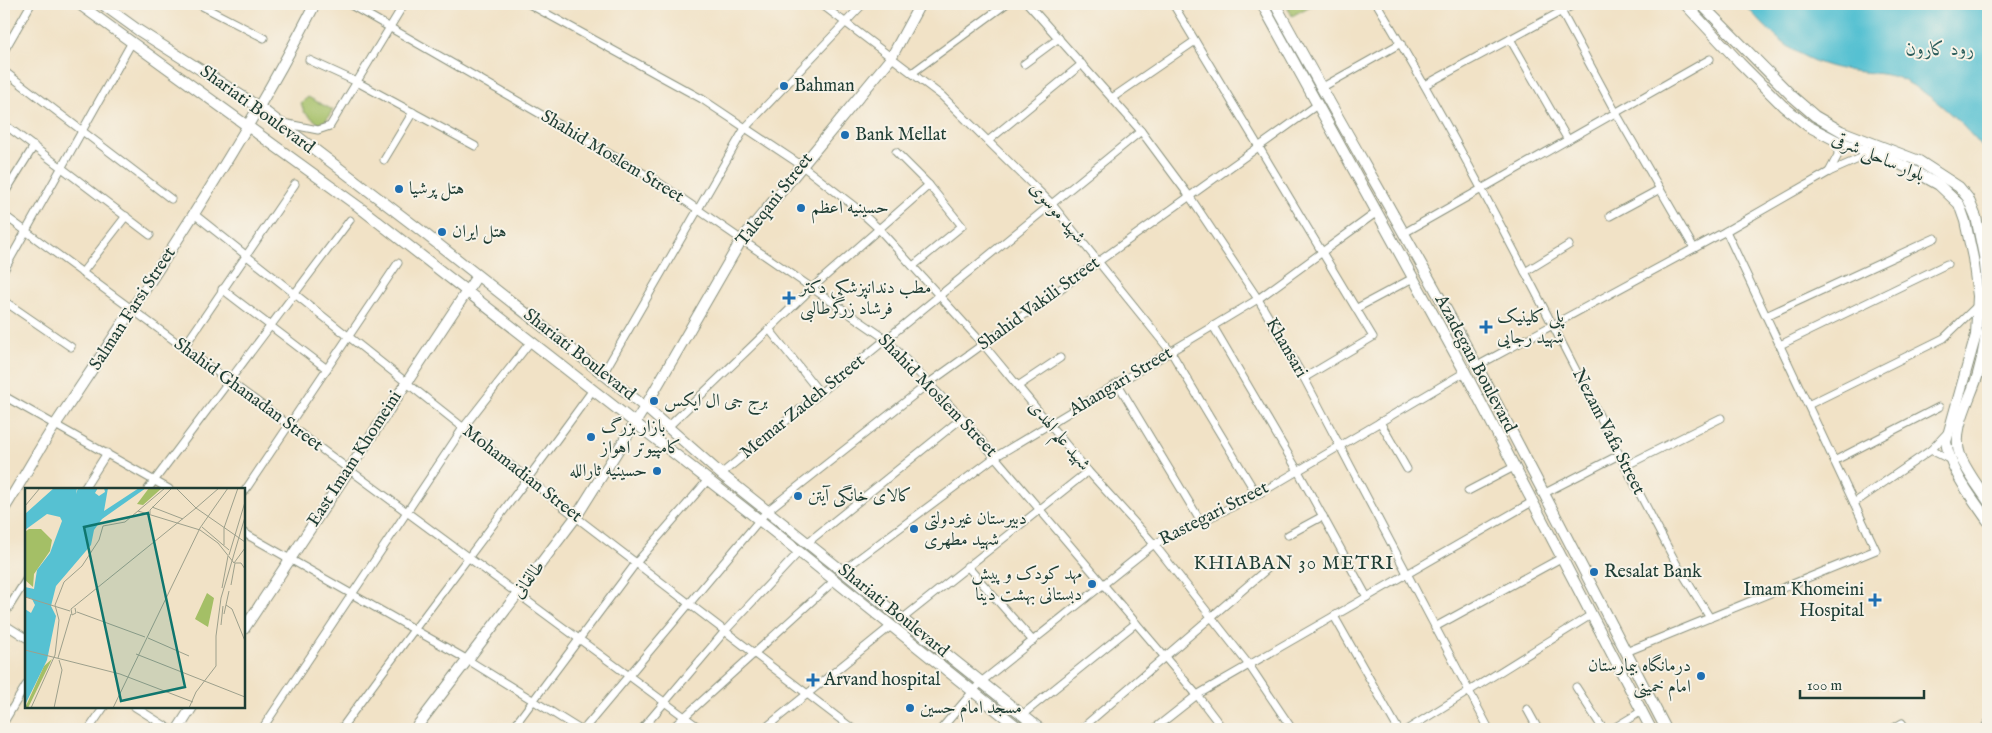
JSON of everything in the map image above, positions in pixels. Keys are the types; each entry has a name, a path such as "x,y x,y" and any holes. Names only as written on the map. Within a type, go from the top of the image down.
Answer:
{"main road":[{"name":"Shariati Boulevard","path":"79,4 359,207 634,424 758,519 1020,729"},
{"name":"Shariati Boulevard","path":"102,4 138,30 259,107 645,407 721,474 1040,729"},
{"name":"Salman Farsi Street","path":"4,508 54,426 133,310 248,127 315,4"},
{"name":"Taleqani Street","path":"634,424 742,239 891,58 920,4"},
{"name":"Azadegan Boulevard","path":"1262,4 1465,372 1651,729"},
{"name":"Azadegan Boulevard","path":"1275,4 1477,366 1666,729"},
{"name":"بلوار ساحلی شرقی","path":"1686,4 1740,63 1784,106 1808,126 1837,141 1891,160 1939,185 1959,204 1965,221 1973,258 1978,305 1976,335 1968,371 1948,432 1949,459"},
{"name":"بلوار ساحلی شرقی","path":"1701,4 1792,96 1815,116 1841,130 1919,161 1960,187 1968,198 1976,217 1984,256 1988,290"},
{"name":"East Imam Khomeini","path":"245,627 477,276"},
{"path":"1988,310 1987,337 1978,374 1960,428 1958,442 1960,455 1966,467 1988,501"},
{"name":"طالقانی","path":"415,729 576,517 634,424"},
{"path":"1949,459 1988,521"},
{"path":"1547,532 1559,525"},
{"path":"178,729 191,708"},
{"path":"1986,729 1988,725"}],"street":[{"path":"4,51 31,4"},
{"path":"198,4 264,38"},
{"name":"Shahid Moslem Street","path":"349,4 648,176 813,287 886,339 962,418 1104,584 1223,729"},
{"path":"278,122 310,129 325,129 330,126 404,4"},
{"name":"شهید علم الهدی","path":"529,4 702,99 801,165 854,206 878,228 983,344 1088,471 1154,544 1210,618 1249,665 1292,729"},
{"name":"شهید موسوی","path":"821,4 942,96 1051,203 1171,352 1257,495"},
{"path":"603,374 745,128 863,4"},
{"path":"912,73 1006,4"},
{"name":"Khansari","path":"1028,4 1141,131 1190,196 1258,299 1304,378 1489,729"},
{"path":"1173,4 1373,337 1304,378"},
{"name":"Nezam Vafa Street","path":"1378,4 1425,85 1553,325 1624,466 1676,563 1710,618"},
{"path":"1425,85 1575,4"},
{"path":"1561,11 1616,113 1694,248"},
{"path":"1024,64 1058,38"},
{"path":"1510,39 1568,140"},
{"path":"1112,98 1195,41"},
{"path":"4,270 84,131 132,42"},
{"path":"1322,88 1401,43"},
{"path":"1404,234 1710,59"},
{"path":"309,60 357,82 475,146"},
{"path":"988,141 1082,64"},
{"path":"4,71 172,198"},
{"name":"Shahid Vakili Street","path":"758,519 929,383 1317,105"},
{"path":"384,160 413,112"},
{"path":"4,124 150,235"},
{"name":"Memar Zadeh Street","path":"721,474 1141,131"},
{"path":"1829,172 1838,155 1837,141"},
{"path":"4,194 34,146"},
{"path":"896,152 930,185 962,226 913,266"},
{"path":"1477,366 1726,231 1829,172 1872,153"},
{"path":"184,347 295,184"},
{"path":"667,428 813,287 878,228 930,185"},
{"path":"1610,216 1660,189"},
{"name":"Ahangari Street","path":"842,571 995,457 1258,299 1377,212"},
{"name":"Mohamadian Street","path":"194,214 576,517 853,729"},
{"name":"Shahid Ghanadan Street","path":"4,215 701,729"},
{"path":"82,272 126,216"},
{"path":"149,488 293,293 350,220"},
{"path":"1626,652 1876,550 1726,231"},
{"path":"1766,316 1935,238"},
{"path":"1524,272 1569,245"},
{"path":"245,491 398,263"},
{"path":"1780,345 1947,264"},
{"path":"1357,308 1413,278"},
{"path":"222,289 327,369"},
{"path":"4,301 71,347"},
{"path":"1808,405 1944,338 1978,305"},
{"path":"1213,326 1298,470 1367,597"},
{"path":"769,329 820,393"},
{"path":"262,729 463,428 530,341"},
{"path":"1018,386 1060,358"},
{"name":"Rastegari Street","path":"974,692 982,682 1154,544 1257,495 1465,372"},
{"path":"1118,384 1201,522"},
{"path":"341,729 413,629 529,480 592,391"},
{"path":"4,396 54,426 107,453 167,488"},
{"path":"1834,460 1939,407"},
{"path":"807,543 962,418"},
{"path":"1624,466 1721,418"},
{"path":"1380,422 1406,469"},
{"path":"1854,504 1931,450 1948,432"},
{"path":"1931,450 1949,459"},
{"path":"85,488 107,453"},
{"path":"1543,494 1619,455"},
{"path":"1468,491 1514,467"},
{"path":"902,619 1088,471"},
{"path":"512,729 636,563 707,481"},
{"path":"1154,729 1197,695 1532,502"},
{"path":"1288,535 1323,516"},
{"path":"584,729 758,519"},
{"path":"245,534 468,660 579,729"},
{"path":"642,729 725,631 799,552"},
{"path":"1435,627 1561,558"},
{"path":"967,566 1033,641"},
{"path":"1081,729 1266,569"},
{"path":"671,729 834,580"},
{"path":"4,615 25,582"},
{"path":"1408,729 1591,615"},
{"path":"1334,616 1398,729"},
{"path":"1022,715 1136,623"},
{"path":"4,624 25,637"},
{"path":"764,729 891,626"},
{"path":"1576,687 1602,729"},
{"path":"4,722 25,688"},
{"path":"941,729 974,692"},
{"path":"89,729 103,708"},
{"path":"137,708 170,729"},
{"path":"1527,709 1538,729"},
{"path":"1612,729 1642,711"},
{"path":"1892,729 1902,723 1906,729"}],"green space":[{"path":"1286,4 1314,4 1292,16"},
{"path":"308,97 333,110 322,126 304,112 301,103"}],"water":[{"name":"رود کارون","path":"1744,4 1988,4 1988,154 1948,111 1911,84 1892,76 1846,70 1814,61 1777,38"}],"place":[{"name":"Bahman","path":"784,86"},
{"name":"Bank Mellat","path":"845,135"},
{"name":"هتل پرشیا","path":"399,189"},
{"name":"حسینیه اعظم","path":"801,208"},
{"name":"هتل ایران","path":"442,232"},
{"name":"مطب دندانپزشکی دکتر فرشاد زرگرطالبی","path":"789,298"},
{"name":"پلی کلینیک شهید رجایی","path":"1486,327"},
{"name":"برج جی ال ایکس","path":"654,401"},
{"name":"بازار بزرگ کامپیوتر اهواز","path":"591,437"},
{"name":"حسینیه ثارالله","path":"657,471"},
{"name":"کالای خانگی آیتن","path":"798,496"},
{"name":"دبیرستان غیردولتی شهید مطهری","path":"914,529"},
{"name":"Resalat Bank","path":"1594,572"},
{"name":"مهد کودک و پیش دبستانی بهشت دینا","path":"1092,584"},
{"name":"Imam Khomeini Hospital","path":"1875,600"},
{"name":"درمانگاه بیمارستان امام خمینی","path":"1701,676"},
{"name":"Arvand hospital","path":"813,680"},
{"name":"مسجد امام حسین","path":"910,708"}],"district":[{"name":"KHIABAN 30 METRI","path":"1294,564"}]}
